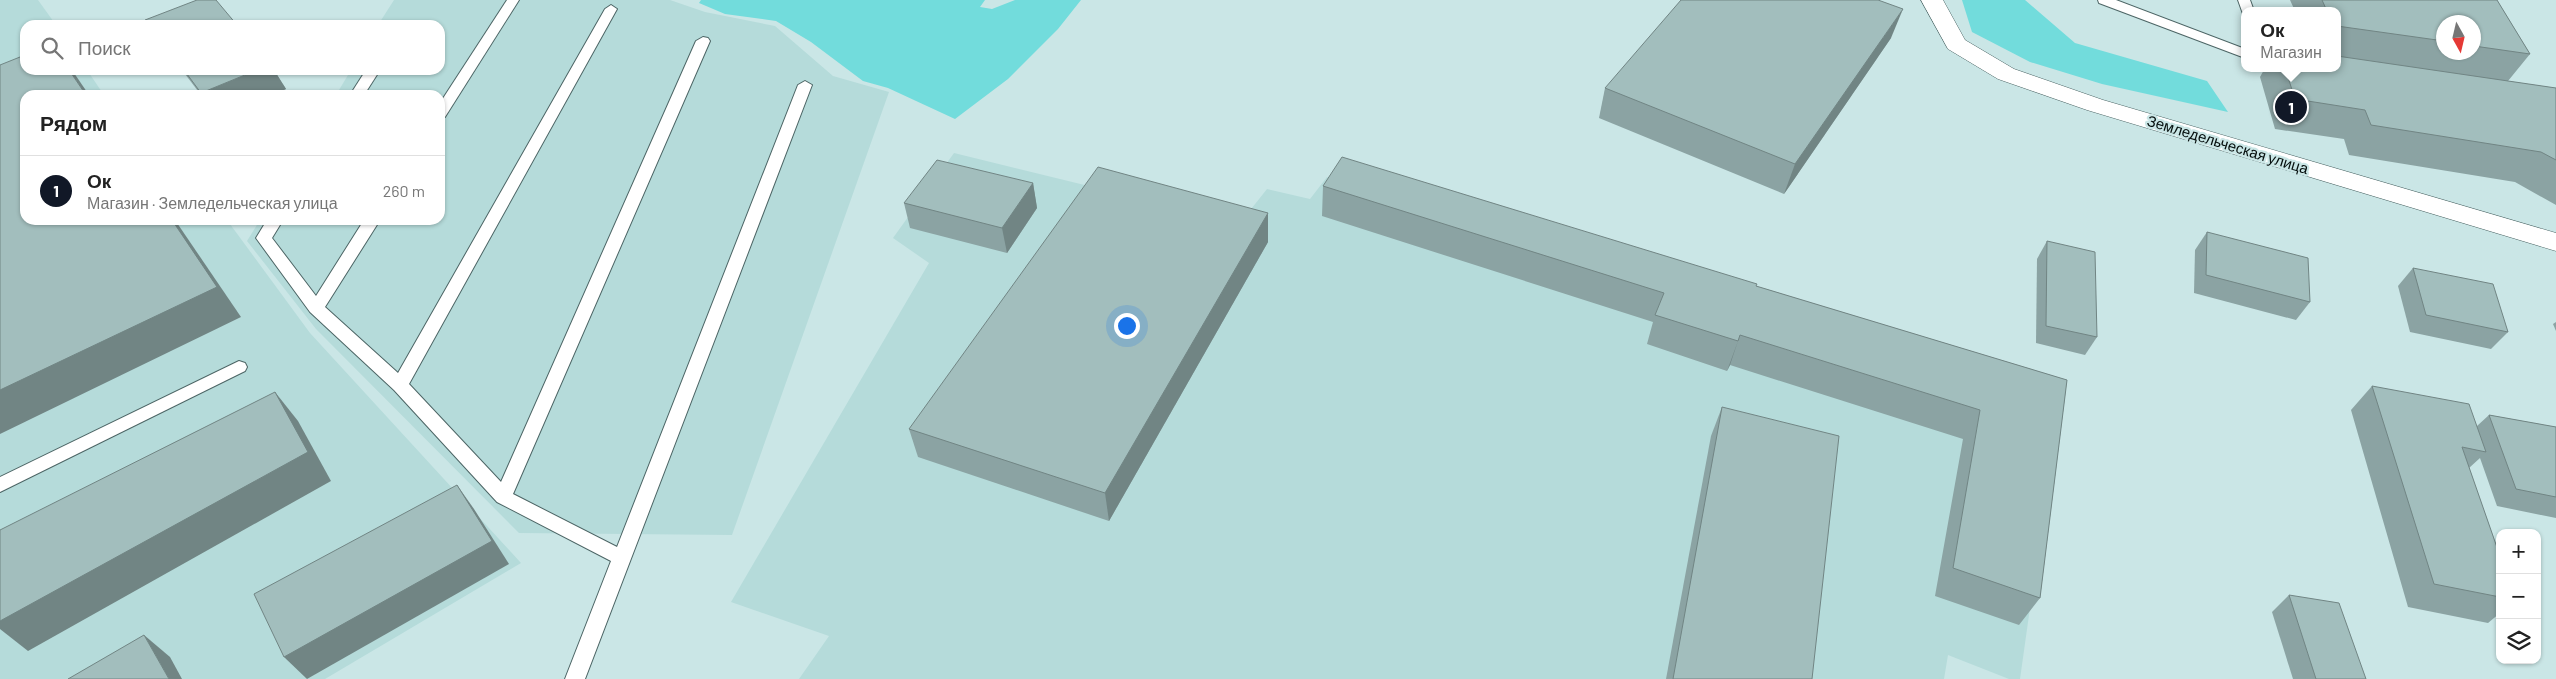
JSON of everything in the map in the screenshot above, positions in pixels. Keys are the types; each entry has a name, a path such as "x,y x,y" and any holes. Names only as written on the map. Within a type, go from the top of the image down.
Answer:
{"street":[{"name":"Земледельческая улица","path":"1932,0 1956,44 2006,74 2094,105 2556,242"}],"lane":[{"path":"445,106 513,0"},
{"path":"2104,0 2241,52"},
{"path":"400,385 611,9"},
{"path":"504,497 703,42"},
{"path":"360,90 370,75"},
{"path":"575,679 805,85"},
{"path":"272,225 264,238 316,308 400,385 504,497 622,558"},
{"path":"316,308 369,225"},
{"path":"0,485 239,368"}],"shaded area":[{"path":"0,0 38,0 52,20 20,20 20,75 90,75 101,90 20,90 20,225 231,225 310,333 521,563 325,679 0,679"},
{"path":"394,0 670,0 705,12 775,26 833,76 889,92 732,535 519,533 316,329 247,241 257,225 445,225 445,90 339,90 348,75 445,75 445,20 381,20"},
{"path":"701,0 985,0 980,7 992,9 1015,0 1081,0 1058,29 1008,79 955,119 888,88 863,81 811,42 776,21 725,14 699,3"},
{"path":"1962,0 2025,0 2075,43 2207,81 2228,112 2102,84 2030,62 1972,32"},
{"path":"954,153 1240,223 1267,189 1310,199 1327,177 2058,409 2020,679 2009,679 1948,655 1944,679 799,679 829,636 731,602 929,263 893,238"}],"building":[{"path":"197,0 216,0 233,20 145,20"},
{"path":"1681,0 1878,0 1903,9 1795,164 1605,88"},
{"path":"2322,0 2497,0 2530,54 2481,47 2481,15 2436,15 2436,40 2341,27 2341,7 2325,7"},
{"path":"20,57 20,75 72,75 83,90 20,90 20,225 175,225 217,287 0,390 0,65"},
{"path":"2341,57 2556,88 2556,160 2541,152 2371,125 2365,110 2295,99 2286,72 2341,72"},
{"path":"188,75 245,75 208,90 199,90"},
{"path":"1342,157 1757,284 1756,286 2067,380 2040,598 1953,568 1980,410 1740,335 1738,341 1655,315 1664,293 1323,186"},
{"path":"937,160 1033,183 1002,228 904,203"},
{"path":"1098,167 1268,213 1105,493 909,429"},
{"path":"2207,232 2308,258 2310,302 2206,275"},
{"path":"2047,241 2095,252 2097,337 2046,326"},
{"path":"2413,268 2493,284 2508,332 2426,315"},
{"path":"2372,386 2469,404 2486,452 2462,447 2496,545 2496,596 2434,584"},
{"path":"275,392 308,452 0,621 0,530"},
{"path":"1722,407 1839,436 1812,679 1673,679"},
{"path":"2489,415 2556,427 2556,497 2516,489"},
{"path":"457,485 492,541 284,657 254,594"},
{"path":"2289,595 2339,603 2366,679 2316,679"},
{"path":"144,635 169,679 68,679"}],"place":[{"name":"Ок","path":"2291,107"}]}
